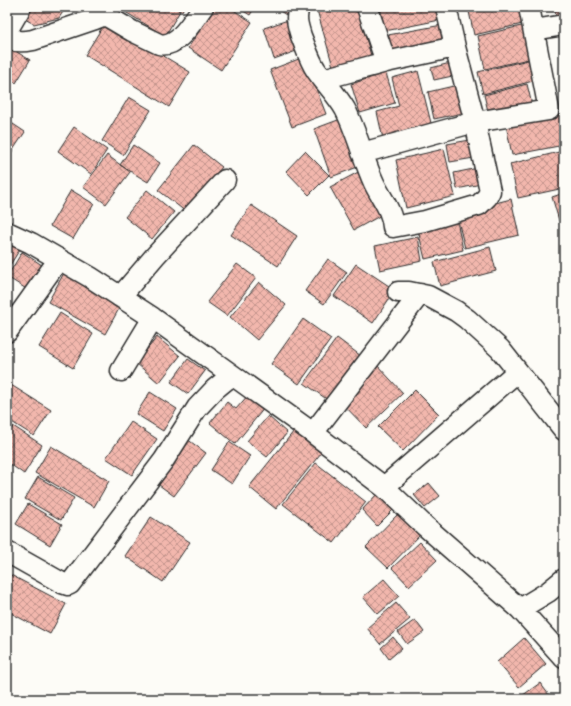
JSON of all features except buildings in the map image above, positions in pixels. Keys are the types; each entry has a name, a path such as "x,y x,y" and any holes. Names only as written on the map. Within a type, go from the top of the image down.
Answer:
{"street":[{"path":"7,31 20,7"},
{"path":"7,39 14,41 33,40 95,19 108,11 132,31 162,45 170,44 178,39 203,7"},
{"path":"299,7 297,12 297,24 309,57 323,79 340,100 345,110 374,183 390,210 393,227 425,221 479,205 487,197 490,188 446,7"},
{"path":"367,7 386,62"},
{"path":"362,153 475,122 557,108 534,30 529,7"},
{"path":"534,30 564,25"},
{"path":"323,79 386,62 455,47"},
{"path":"120,297 155,256 225,180"},
{"path":"7,232 90,277 153,318 314,433 384,487 425,526 520,608 564,658"},
{"path":"7,332 59,259"},
{"path":"398,292 420,294 440,302 467,319 500,349 564,430"},
{"path":"314,433 420,294"},
{"path":"121,371 153,318"},
{"path":"384,487 518,372"},
{"path":"7,552 62,583 68,585 70,584 164,460 197,408 216,388 232,375"},
{"path":"520,608 548,592 564,579"}]}
